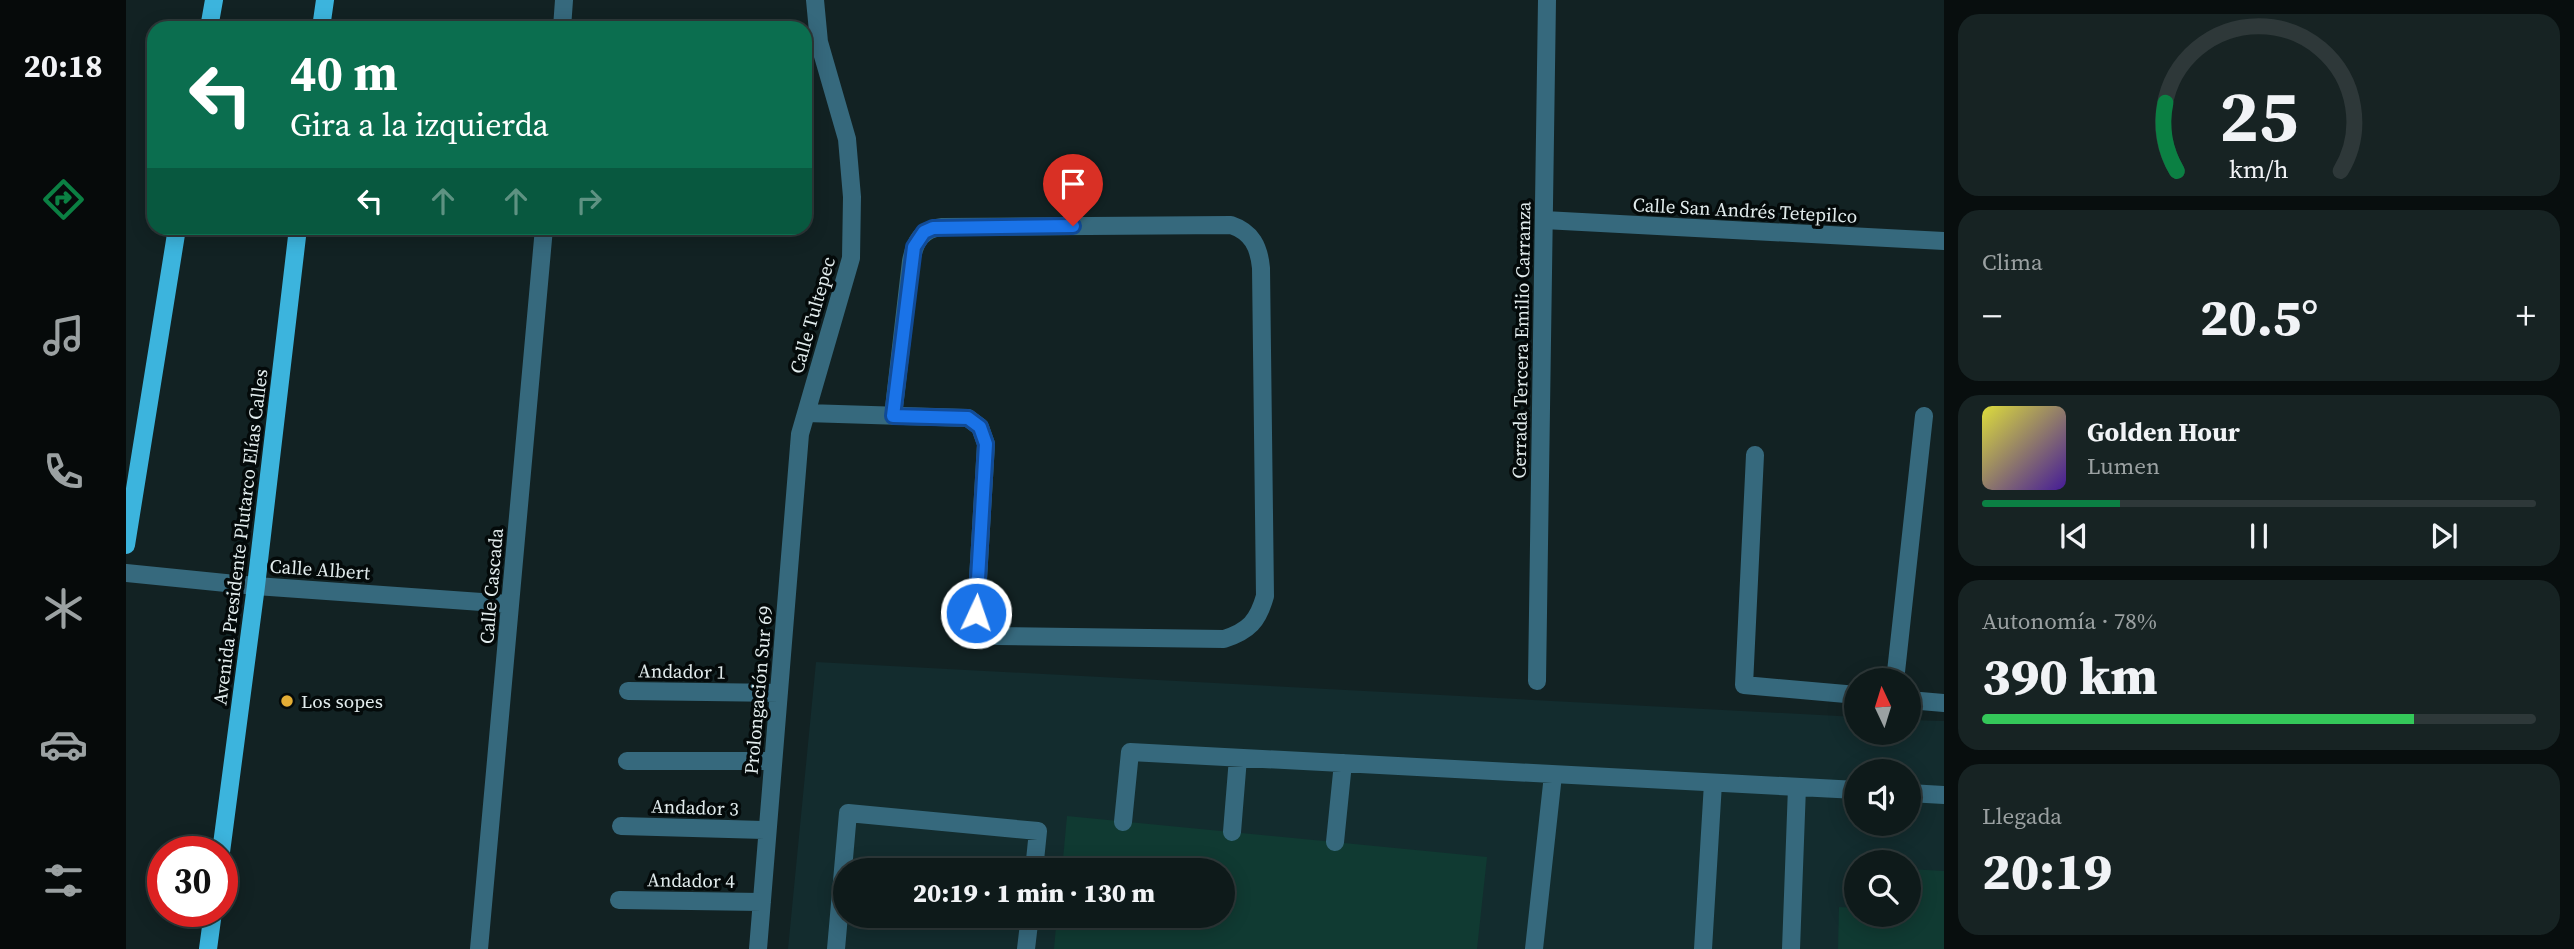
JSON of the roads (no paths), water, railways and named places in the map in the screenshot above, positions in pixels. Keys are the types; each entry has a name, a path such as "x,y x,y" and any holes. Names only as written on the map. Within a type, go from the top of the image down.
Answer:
{"main road":[{"path":"210,21 214,0"},
{"path":"322,21 325,0"},
{"path":"126,545 176,235"},
{"name":"Avenida Presidente Plutarco Elías Calles","path":"223,836 297,235"},
{"path":"208,949 211,927"}],"street":[{"path":"562,21 564,0"},
{"name":"Calle Tultepec","path":"800,434 851,258 852,197 847,139 819,41 815,0"},
{"name":"Cerrada Tercera Emilio Carranza","path":"1537,681 1548,0"},
{"name":"Calle San Andrés Tetepilco","path":"1544,220 1944,241"},
{"path":"806,413 893,416 968,418 980,427 986,444 976,613 987,631 1008,638 1224,639 1245,632 1259,617 1265,596 1261,268 1255,243 1242,229 1231,225 942,227 924,232 914,247 911,261 893,416"},
{"name":"Calle Cascada","path":"480,949 543,235"},
{"path":"1896,668 1924,416"},
{"name":"Prolongación Sur 69","path":"758,949 800,434"},
{"path":"1755,454 1744,685 1844,694"},
{"name":"Calle Albert","path":"126,573 256,586 510,604"},
{"name":"Andador 1","path":"628,691 779,693"},
{"path":"1922,701 1944,703"},
{"path":"1123,822 1130,752 1844,789"},
{"path":"1232,832 1238,758"},
{"path":"627,761 773,761"},
{"path":"1335,842 1343,763"},
{"path":"1534,949 1553,775"},
{"path":"1703,949 1713,783"},
{"path":"1791,949 1797,787"},
{"path":"1921,794 1944,795"},
{"path":"844,858 848,813 1038,831 1035,858"},
{"name":"Andador 3","path":"621,826 767,830"},
{"name":"Andador 4","path":"620,900 762,902"},
{"path":"836,949 838,928"},
{"path":"1026,949 1028,928"}],"place":[{"name":"Los sopes","path":"287,701"}]}
